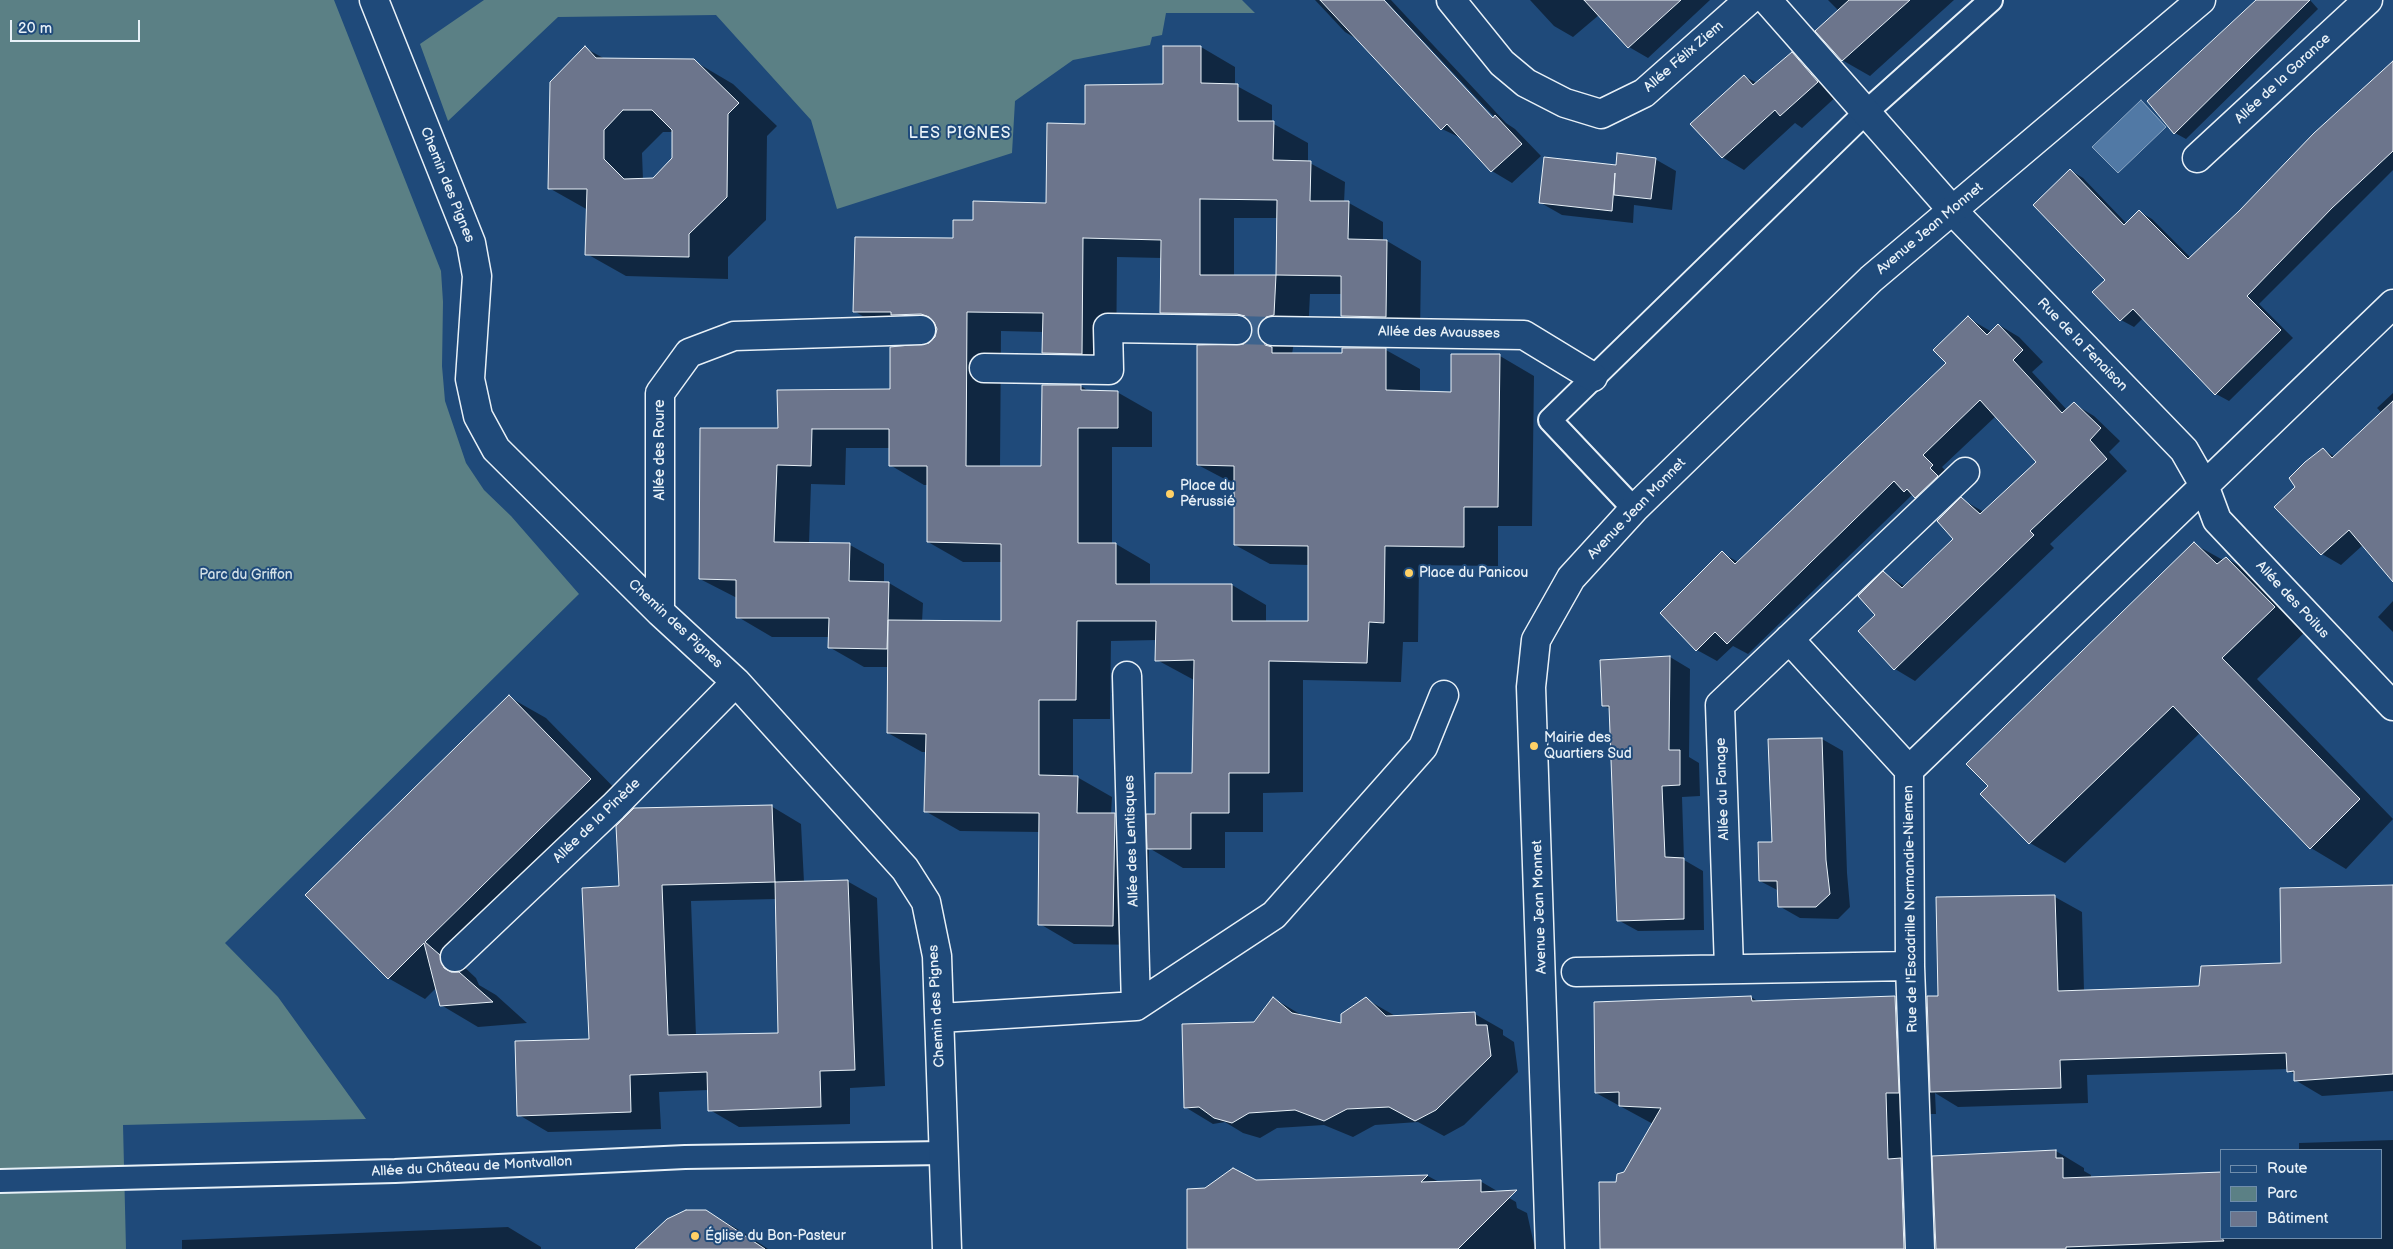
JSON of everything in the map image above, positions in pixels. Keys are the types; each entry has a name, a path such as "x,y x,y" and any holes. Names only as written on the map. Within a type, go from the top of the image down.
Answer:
{"street":[{"name":"Chemin des Pignes","path":"374,0 471,243 477,276 470,379 478,416 496,449 660,612 736,682 905,869 926,902 937,956 947,1249"},
{"name":"Allée Félix Ziem","path":"1451,0 1502,63 1526,83 1565,103 1601,114 1644,93 1749,0"},
{"path":"1767,0 1952,211"},
{"name":"Avenue Jean Monnet","path":"1552,1243 1531,687 1536,640 1571,578 1634,509 1871,280 2201,0"},
{"name":"Allée de la Garance","path":"2197,158 2368,0"},
{"name":"Rue de la Fenaison","path":"1952,211 2184,450 2204,485"},
{"name":"Rue de l'Escadrille Normandie-Niemen","path":"1920,1249 1910,966 1909,770 2393,304"},
{"path":"984,368 1109,370 1108,328 1237,330"},
{"name":"Allée des Roure","path":"660,612 660,393 689,353 734,336 921,330"},
{"name":"Allée des Avausses","path":"1273,331 1524,334 1594,377"},
{"name":"Allée du Fanage","path":"1729,968 1720,705 1965,472"},
{"name":"Allée des Poilus","path":"2204,485 2217,520 2393,706"},
{"path":"1789,639 1909,770"},
{"name":"Allée des Lentisques","path":"1127,676 1136,1006"},
{"name":"Allée de la Pinède","path":"455,958 613,807 736,682"},
{"path":"940,1018 1136,1006 1274,915 1423,747 1444,695"},
{"path":"1576,972 1910,966"}],"lane":[{"path":"1634,509 1550,420 1865,113 1991,0"},
{"name":"Allée du Château de Montvallon","path":"0,1181 395,1171 685,1157 943,1153"}],"green space":[{"name":"Parc du Griffon","path":"0,0 334,0 441,271 443,302 442,366 445,401 466,463 484,490 511,516 579,594 225,943 278,997 366,1119 123,1125 126,1249 0,1249"},
{"path":"484,0 1242,0 1255,13 1166,13 1162,35 1152,37 1150,45 1073,60 1015,101 1012,153 837,209 811,120 716,15 558,17 448,121 420,44"}],"water":[{"path":"2141,100 2166,127 2118,173 2092,147"}],"building":[{"path":"1320,0 1384,0 1493,118 1495,115 1522,144 1491,172 1447,124 1441,130"},
{"path":"1584,0 1681,0 1628,48"},
{"path":"1849,0 1910,0 1842,61 1815,31"},
{"path":"2256,0 2310,0 2174,134 2147,101"},
{"path":"585,46 596,58 694,59 739,103 728,114 727,197 689,234 689,257 585,255 587,189 548,189 550,82","holes":["623,110 652,110 672,130 672,158 653,178 624,179 604,159 604,130"]},
{"path":"1163,46 1201,46 1201,83 1238,84 1238,121 1274,121 1273,160 1311,161 1310,201 1349,201 1348,239 1387,240 1386,317 1341,316 1341,276 1276,275 1274,315 1266,317 1260,323 1257,330 1260,339 1265,345 1272,347 1272,353 1342,353 1342,348 1386,348 1386,390 1451,392 1451,354 1500,354 1498,507 1464,507 1464,547 1385,546 1384,623 1369,622 1367,663 1269,661 1269,773 1229,773 1229,813 1191,813 1191,849 1147,849 1146,814 1155,814 1155,773 1192,773 1194,660 1155,661 1156,621 1077,621 1076,700 1039,700 1039,775 1078,776 1077,813 1115,813 1113,926 1038,925 1039,813 924,812 926,734 887,733 888,620 887,649 828,648 829,618 736,618 736,580 699,579 700,428 778,428 777,390 890,389 890,347 929,343 935,337 937,329 929,317 921,314 891,315 891,312 853,312 855,237 953,238 953,220 973,220 973,201 1046,203 1047,123 1085,124 1085,85 1163,84","holes":["1200,199 1277,200 1276,275 1200,275","1083,238 1161,240 1160,313 1237,314 1245,316 1250,322 1253,331 1250,338 1244,344 1197,345 1197,465 1234,466 1234,545 1308,546 1308,621 1232,621 1232,584 1116,584 1116,543 1078,543 1078,428 1118,428 1118,391 1081,390 1081,385 1042,385 1041,466 966,466 967,312 1043,313 1042,353 1082,354","812,429 889,429 889,466 927,466 927,542 1001,544 1001,621 888,620 889,582 849,581 850,543 774,542 777,465 811,466"]},
{"path":"1792,52 1818,82 1780,116 1775,110 1722,158 1690,124 1744,75 1753,85"},
{"path":"2393,61 2393,151 2332,208 2247,296 2281,330 2215,395 2133,309 2120,321 2092,292 2105,280 2033,205 2070,169 2124,225 2139,210 2188,259 2239,211 2314,133"},
{"path":"1617,153 1656,158 1651,199 1614,195 1615,173 1612,211 1539,203 1544,157 1616,165"},
{"path":"1968,316 1987,335 1998,324 2023,350 2013,360 2062,413 2074,402 2101,428 2090,440 2107,459 2030,531 2034,535 1894,670 1858,631 1875,615 1858,596 1883,571 1902,588 1953,539 1937,521 1961,497 1980,514 2036,462 1980,400 1923,455 1933,465 1930,468 1938,476 1915,498 1907,489 1904,492 1894,481 1727,644 1715,632 1696,651 1660,613 1722,551 1735,564 1946,363 1933,350"},
{"path":"2393,401 2393,582 2349,530 2321,555 2274,507 2295,487 2289,478 2305,462 2323,448 2332,458"},
{"path":"2194,542 2217,564 2226,557 2275,607 2222,658 2360,799 2310,849 2173,706 2029,844 1980,794 1988,786 1966,764"},
{"path":"1670,656 1669,750 1680,750 1680,785 1662,786 1665,857 1684,858 1684,919 1617,921 1609,706 1602,706 1600,660"},
{"path":"509,695 591,779 425,942 440,955 444,968 451,972 459,972 493,1002 440,1006 424,943 388,979 305,895"},
{"path":"1822,738 1826,860 1830,894 1816,907 1778,907 1777,881 1759,881 1758,842 1772,842 1768,739"},
{"path":"772,805 775,882 848,880 855,1070 820,1071 821,1107 708,1111 707,1072 630,1075 631,1112 517,1116 515,1041 589,1039 582,888 619,886 616,826 634,808","holes":["775,882 778,1033 668,1035 662,885"]},
{"path":"2393,885 2393,1074 2294,1081 2294,1071 2287,1072 2286,1053 2060,1060 2061,1088 1930,1092 1927,996 1938,996 1936,897 2055,895 2058,991 2199,986 2201,966 2281,963 2280,888"},
{"path":"1751,996 1752,1001 1895,996 1899,1093 1886,1093 1888,1159 1901,1158 1904,1249 1600,1249 1599,1182 1616,1182 1617,1174 1624,1172 1661,1108 1619,1106 1619,1092 1595,1093 1594,1002"},
{"path":"1273,997 1292,1013 1341,1023 1341,1014 1366,997 1386,1016 1475,1012 1476,1025 1487,1025 1491,1056 1436,1110 1415,1121 1389,1107 1347,1109 1324,1121 1295,1110 1249,1113 1232,1123 1214,1118 1199,1107 1184,1108 1182,1024 1254,1022"},
{"path":"2056,1150 2056,1158 2063,1158 2063,1178 2220,1172 2220,1239 2224,1241 2066,1247 2066,1249 1936,1249 1932,1156"},
{"path":"1233,1168 1256,1180 1428,1175 1421,1182 1481,1180 1481,1192 1517,1190 1458,1249 1187,1249 1187,1189 1205,1188"},
{"name":"Église du Bon-Pasteur","path":"686,1210 706,1210 765,1249 635,1249 667,1219"}],"tunnel":[{"path":"1237,330 1273,331"}],"place":[{"name":"Place du Pérussié","path":"1170,494"},
{"name":"Place du Panicou","path":"1409,573"},
{"name":"Mairie des Quartiers Sud","path":"1534,746"},
{"name":"Église du Bon-Pasteur","path":"695,1236"}],"district":[{"name":"LES PIGNES","path":"960,134"}]}
